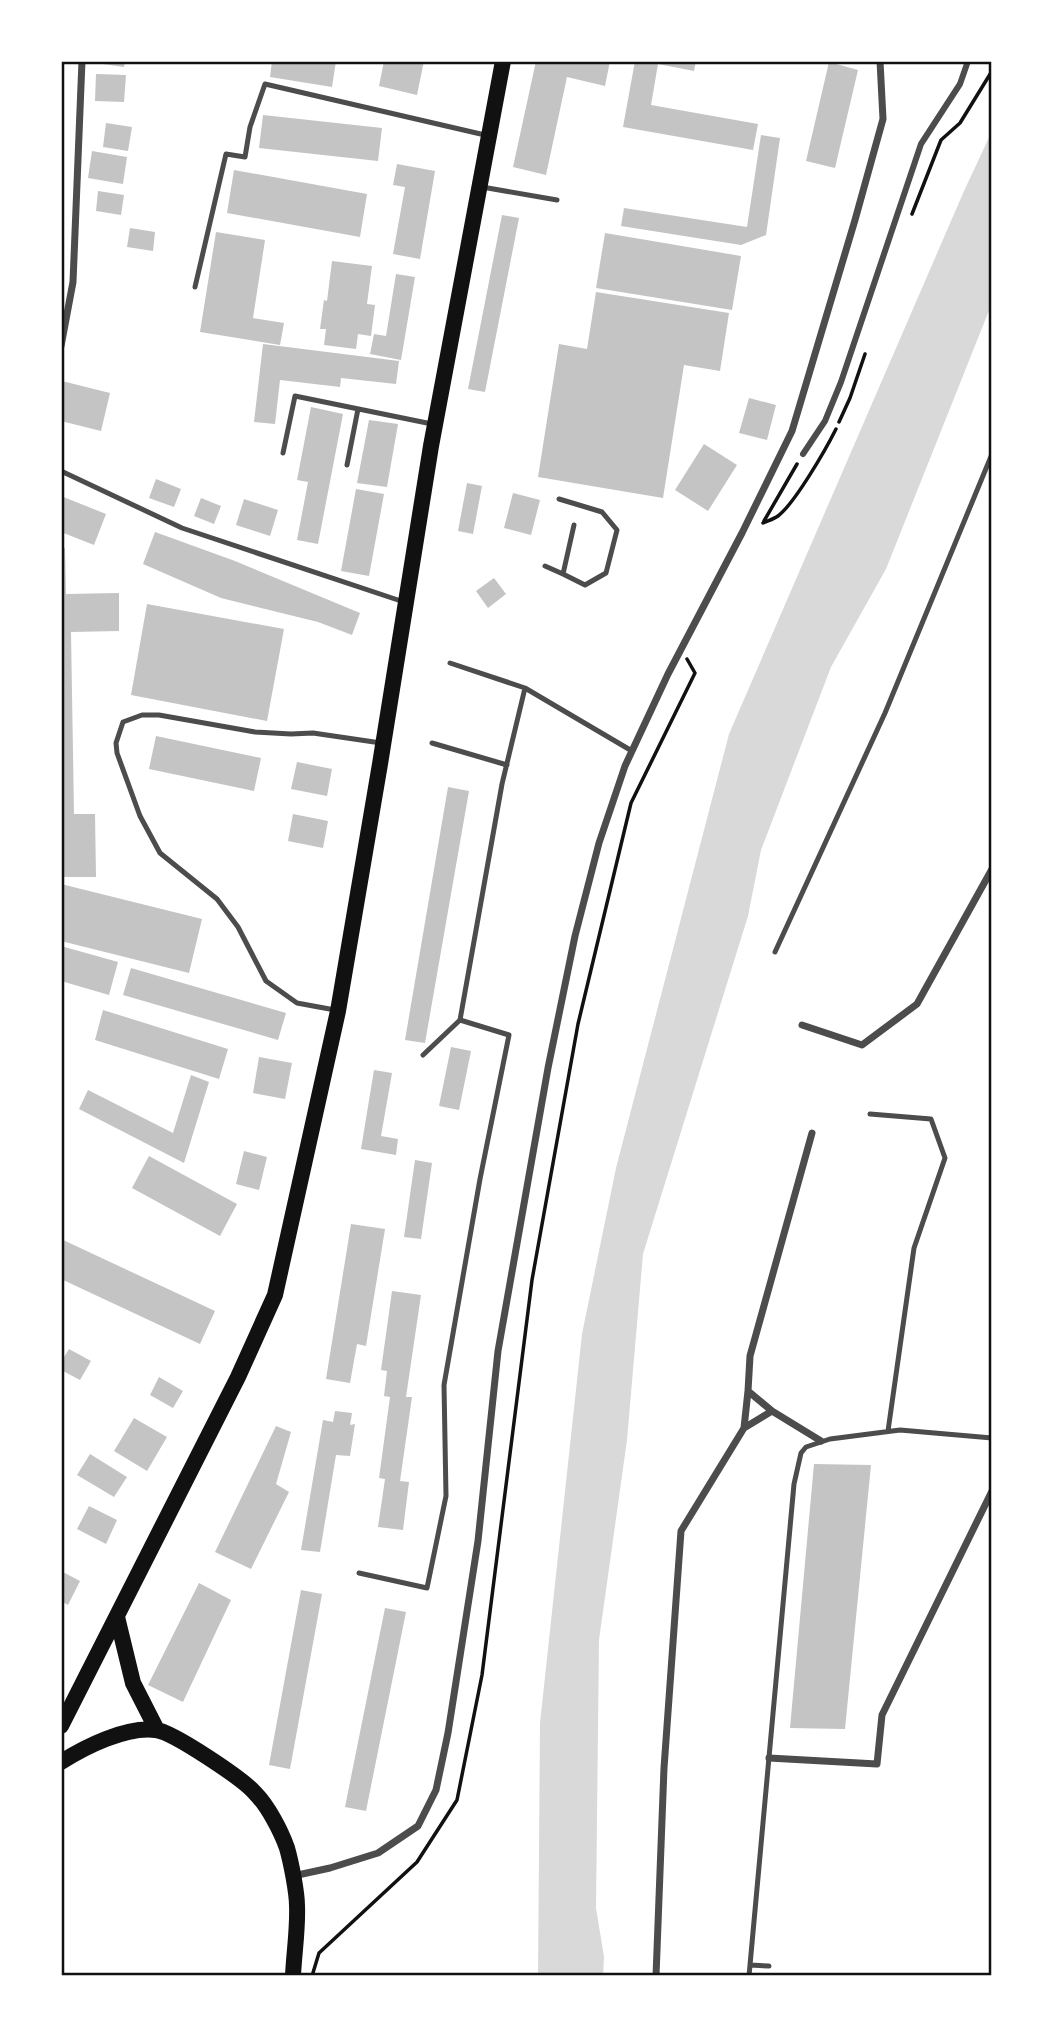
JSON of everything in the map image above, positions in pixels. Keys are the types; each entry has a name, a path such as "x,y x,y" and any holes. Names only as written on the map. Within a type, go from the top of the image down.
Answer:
{"main road":[{"path":"61,1726 238,1377 275,1295 338,1011 435,424 503,61"},
{"path":"117,1618 133,1683 157,1730"},
{"path":"61,1762 111,1737 135,1731 157,1730 177,1738 255,1793 278,1826 287,1850 298,1904 293,1976"}],"street":[{"path":"61,346 73,282 82,61"},
{"path":"292,1877 378,1853 418,1826 436,1790 448,1733 478,1541 498,1351 548,1068 575,936 599,843 625,766 668,674 792,431 883,118 880,61"},
{"path":"803,454 825,421 841,382 921,144 960,84 968,61"},
{"path":"802,1025 862,1045 917,1004 992,869"},
{"path":"656,1976 664,1768 681,1531 744,1428 750,1356 812,1133"},
{"path":"748,1391 772,1410 821,1441"},
{"path":"744,1428 772,1410"},
{"path":"769,1758 877,1764 882,1715 992,1491"}],"lane":[{"path":"195,287 226,154 245,158 250,127 265,84 488,136"},
{"path":"479,186 557,200"},
{"path":"283,453 295,396 435,424"},
{"path":"347,465 358,409"},
{"path":"775,952 885,713 992,454"},
{"path":"61,471 182,528 405,602"},
{"path":"545,566 585,585 606,573 617,530 602,512 559,499"},
{"path":"563,574 574,525"},
{"path":"450,663 525,688 632,751"},
{"path":"423,1055 460,1020 507,765 525,688"},
{"path":"338,1011 297,1003 267,981 238,927 217,899 160,853 140,816 126,781 116,743 123,722 142,715 159,715 255,732 313,733 383,744"},
{"path":"432,743 507,765"},
{"path":"359,1573 427,1588 446,1496 444,1385 480,1179 509,1035 460,1020"},
{"path":"870,1114 931,1119 945,1158 914,1248 888,1431"},
{"path":"749,1976 794,1484 801,1453 806,1447 821,1441 900,1430 992,1438"},
{"path":"750,1965 769,1966"}],"path":[{"path":"763,523 803,454"},
{"path":"312,1976 319,1953 417,1862 457,1800 482,1675 532,1280 578,1024 631,803 695,673"}],"shaded area":[{"path":"992,131 992,303 886,569 831,667 761,850 748,916 643,1254 627,1440 599,1640 596,1908 604,1957 603,1976 538,1976 540,1723 582,1334 616,1168 729,734"}],"building":[{"path":"96,61 125,61 124,67"},
{"path":"272,61 336,61 332,87 270,77"},
{"path":"384,61 424,61 417,95 379,86"},
{"path":"536,61 610,61 605,86 567,77 546,175 513,167"},
{"path":"635,61 696,61 694,71 658,64 651,105 758,124 753,150 623,127"},
{"path":"829,62 858,70 835,168 806,161"},
{"path":"96,74 126,75 124,102 95,101"},
{"path":"263,115 382,128 378,161 259,148"},
{"path":"106,123 132,127 128,151 103,147"},
{"path":"761,135 780,138 766,235 741,245 621,226 624,208 747,227"},
{"path":"92,151 127,157 123,184 88,178"},
{"path":"397,164 435,171 420,259 393,254 405,187 393,185"},
{"path":"234,170 367,194 360,237 227,213"},
{"path":"98,191 124,195 121,215 96,211"},
{"path":"502,215 519,218 485,392 468,389"},
{"path":"130,228 155,232 153,251 127,247"},
{"path":"216,232 265,240 253,318 284,323 280,345 200,332"},
{"path":"605,233 741,256 732,310 596,288"},
{"path":"332,261 372,266 367,304 375,305 371,336 358,334 356,349 324,345 326,329 320,329"},
{"path":"396,274 415,277 401,360 370,354 374,334 386,336"},
{"path":"596,292 729,313 720,371 684,365 663,498 538,477 559,344 587,349"},
{"path":"263,344 399,361 396,384 341,378 340,387 280,380 275,424 254,422"},
{"path":"62,381 110,393 101,431 61,421"},
{"path":"749,398 776,405 767,440 739,433"},
{"path":"311,407 343,414 318,544 297,540 308,482 297,480"},
{"path":"369,420 398,424 387,487 357,483"},
{"path":"704,444 737,465 708,511 675,490"},
{"path":"156,479 181,489 174,507 149,498"},
{"path":"467,483 482,486 473,534 458,531"},
{"path":"356,489 384,494 369,576 341,571"},
{"path":"513,493 540,500 531,535 504,528"},
{"path":"61,496 106,514 94,545 61,532"},
{"path":"201,498 221,506 214,524 194,516"},
{"path":"244,499 278,510 270,536 236,525"},
{"path":"155,532 235,561 360,613 352,635 318,622 221,598 143,564"},
{"path":"61,548 65,548 66,594 119,593 119,631 71,632 74,814 95,814 96,877 61,877"},
{"path":"494,578 506,594 488,608 476,591"},
{"path":"147,604 284,629 267,721 131,695"},
{"path":"156,736 261,758 254,791 149,769"},
{"path":"297,762 332,769 327,796 291,789"},
{"path":"448,787 469,791 425,1043 405,1040"},
{"path":"293,814 328,821 323,848 288,841"},
{"path":"61,884 202,919 189,973 61,941"},
{"path":"61,946 118,962 109,995 61,981"},
{"path":"131,968 286,1013 278,1040 123,995"},
{"path":"103,1010 228,1049 219,1079 95,1040"},
{"path":"451,1047 471,1051 459,1110 439,1106"},
{"path":"259,1057 292,1063 285,1099 253,1093"},
{"path":"374,1070 392,1073 381,1136 398,1139 396,1155 361,1149"},
{"path":"191,1075 209,1082 184,1163 79,1109 88,1090 173,1133"},
{"path":"244,1151 267,1157 259,1190 236,1184"},
{"path":"149,1156 237,1204 220,1236 132,1188"},
{"path":"415,1160 432,1163 421,1239 404,1237"},
{"path":"351,1224 385,1229 366,1346 357,1344 350,1383 326,1379"},
{"path":"61,1239 215,1311 200,1344 61,1279"},
{"path":"392,1291 421,1295 406,1397 412,1397 400,1481 409,1482 403,1530 378,1527 385,1479 379,1478 390,1397 384,1396 387,1371 381,1370"},
{"path":"69,1349 91,1361 80,1380 61,1370 61,1362"},
{"path":"159,1377 183,1391 173,1408 150,1395"},
{"path":"335,1411 352,1413 350,1425 355,1424 350,1456 336,1455 320,1552 301,1550 323,1420 333,1422"},
{"path":"134,1418 167,1437 147,1471 114,1451"},
{"path":"276,1426 291,1432 276,1484 289,1492 251,1569 215,1552"},
{"path":"90,1454 127,1477 114,1497 77,1475"},
{"path":"814,1464 871,1465 845,1729 790,1728"},
{"path":"89,1506 117,1520 106,1544 77,1529"},
{"path":"61,1571 80,1581 68,1605 61,1601"},
{"path":"199,1583 231,1600 183,1702 148,1685"},
{"path":"301,1590 322,1594 290,1769 269,1765"},
{"path":"385,1608 406,1612 366,1811 345,1807"}]}
